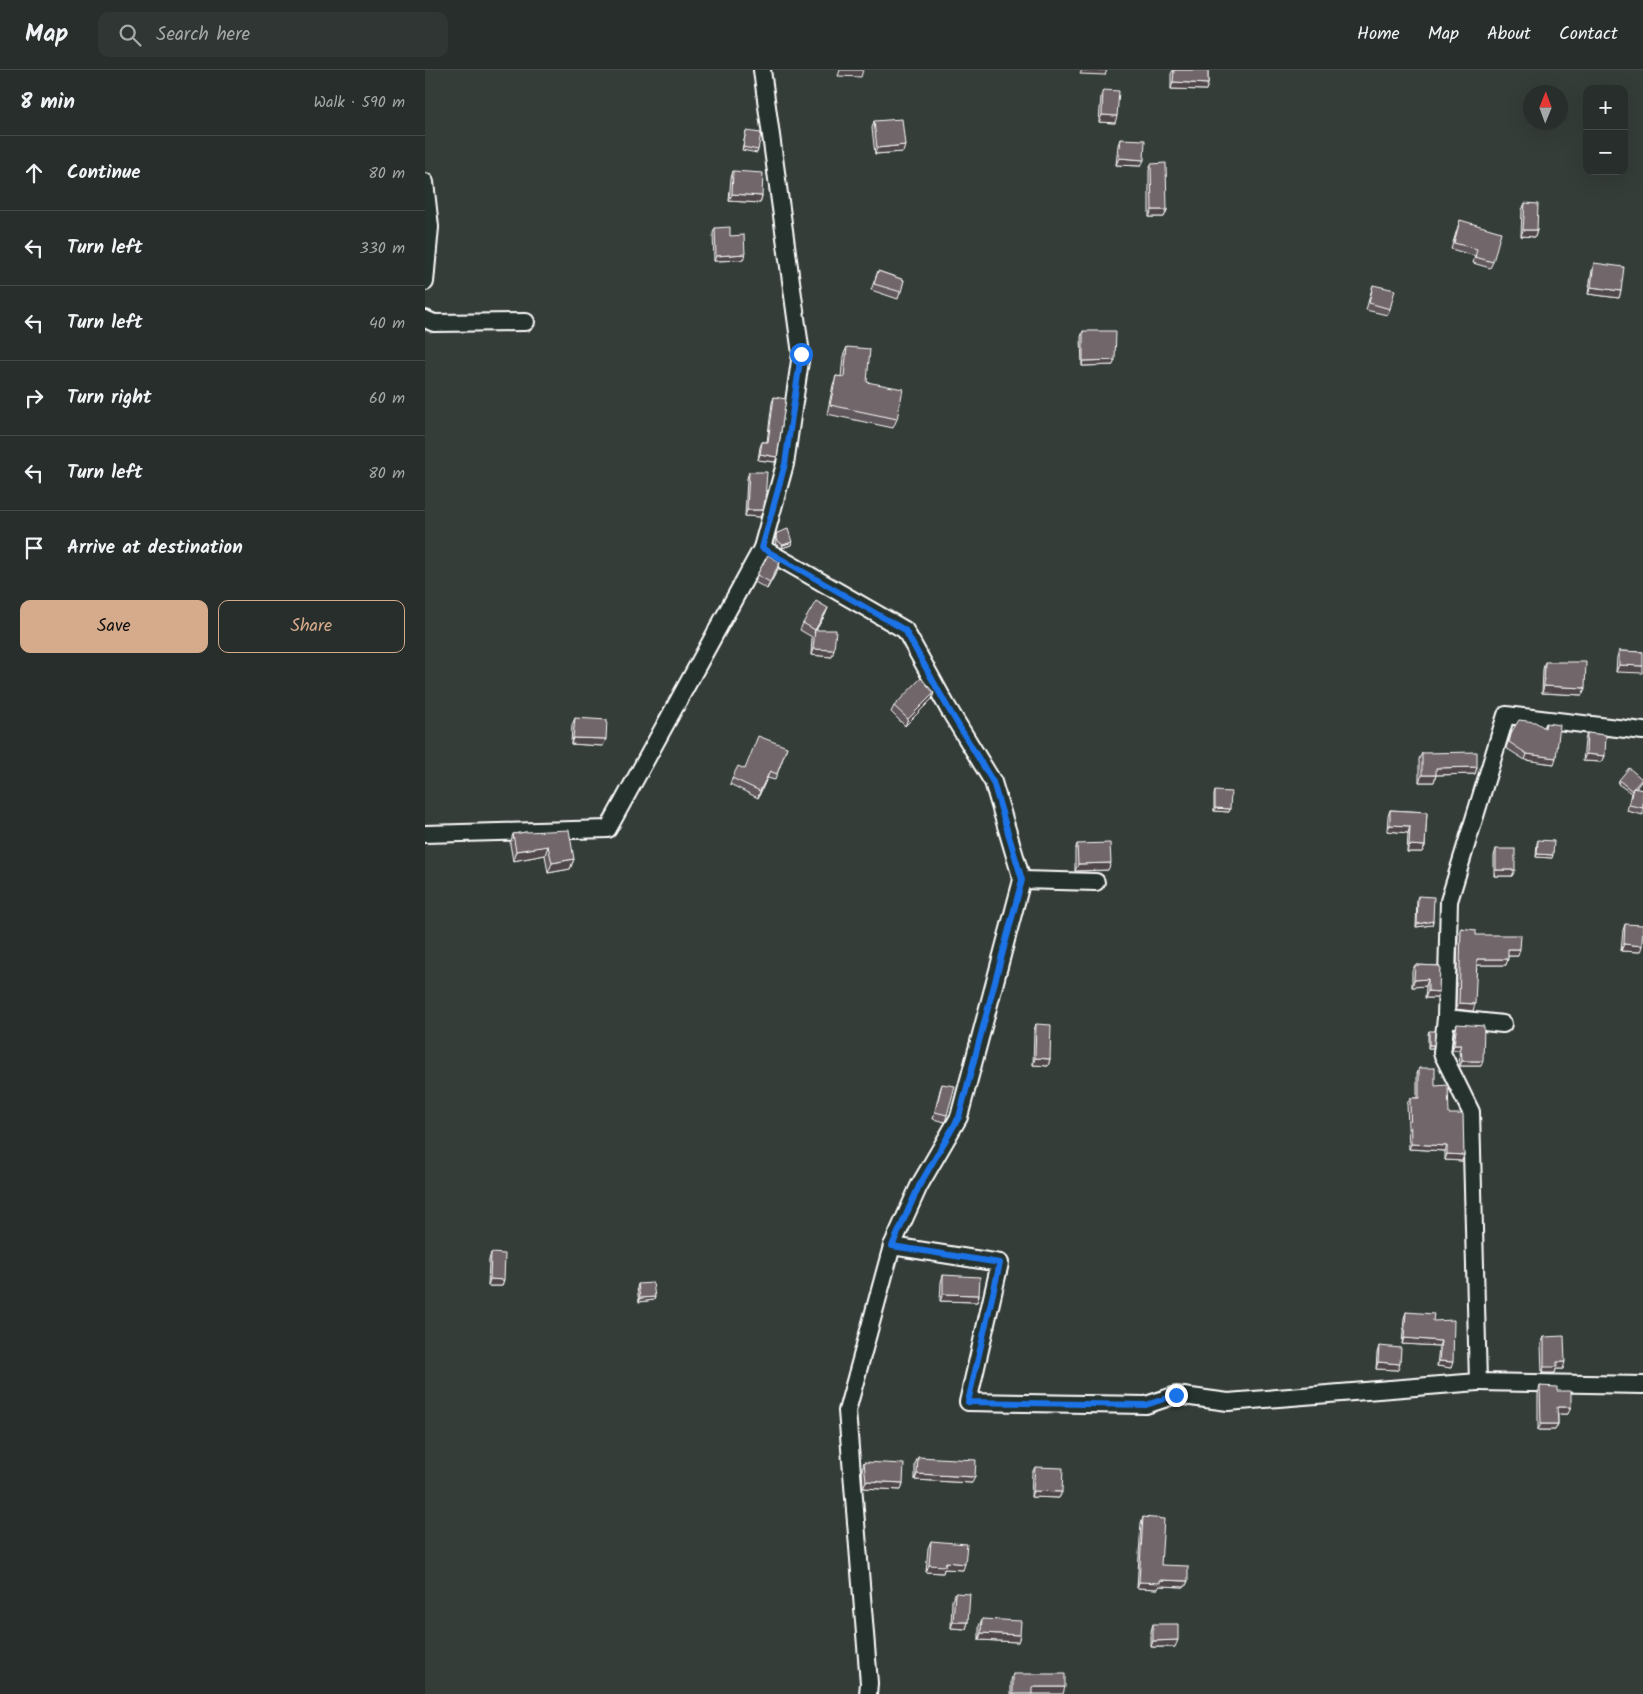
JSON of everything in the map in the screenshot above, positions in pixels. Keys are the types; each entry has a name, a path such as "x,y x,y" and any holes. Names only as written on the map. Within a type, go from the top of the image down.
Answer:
{"street":[{"path":"425,834 608,829 762,548 785,464 801,354 762,70"},
{"path":"425,182 430,227 425,282"},
{"path":"425,319 434,323 526,322"},
{"path":"762,548 905,630 948,708 993,782 1022,880 959,1117 919,1186 892,1246 847,1411 869,1683 868,1694"},
{"path":"1478,1382 1471,1112 1442,1053 1446,1018 1449,900 1506,715 1643,731"},
{"path":"1022,880 1096,882"},
{"path":"1446,1018 1503,1024"},
{"path":"892,1246 1000,1263 968,1402 1146,1405 1176,1395 1228,1402 1478,1382 1643,1385"}],"building":[{"path":"1174,70 1208,70 1208,84 1173,82"},
{"path":"1103,90 1119,91 1117,116 1102,115"},
{"path":"902,119 905,145 877,148 874,121"},
{"path":"746,131 761,133 758,150 743,147"},
{"path":"1120,139 1145,140 1144,160 1119,158"},
{"path":"1166,163 1167,210 1152,210 1151,164"},
{"path":"733,171 763,173 762,196 732,194"},
{"path":"1525,203 1538,204 1537,230 1523,230"},
{"path":"1460,220 1501,232 1493,262 1475,257 1477,249 1454,243"},
{"path":"730,227 730,236 744,235 745,254 716,256 715,228"},
{"path":"1594,263 1624,267 1621,291 1591,287"},
{"path":"878,271 904,280 901,292 874,284"},
{"path":"1373,285 1395,290 1390,309 1369,303"},
{"path":"1083,331 1116,331 1115,360 1083,361"},
{"path":"847,347 870,349 867,382 903,389 897,419 830,405 836,376 844,377"},
{"path":"774,397 786,399 777,457 760,454 762,442 768,442"},
{"path":"749,472 767,472 763,510 747,510"},
{"path":"788,529 792,542 783,545 776,536 777,533"},
{"path":"768,555 780,562 770,582 757,575"},
{"path":"816,601 828,608 815,630 803,623"},
{"path":"815,630 836,630 834,650 813,649"},
{"path":"1619,651 1643,652 1643,666 1619,665"},
{"path":"1545,662 1586,662 1585,688 1544,686"},
{"path":"921,678 934,693 908,719 894,706"},
{"path":"575,718 607,720 606,739 573,738"},
{"path":"1519,720 1535,722 1545,728 1546,723 1560,725 1556,758 1527,754 1509,742 1512,731"},
{"path":"1587,733 1606,735 1605,756 1586,754"},
{"path":"758,736 787,747 777,774 770,771 760,791 732,778 738,766 745,769"},
{"path":"1477,752 1477,767 1436,768 1436,775 1422,775 1422,753"},
{"path":"1629,768 1642,779 1632,791 1619,780"},
{"path":"1633,788 1643,790 1643,808 1629,805"},
{"path":"1215,791 1231,792 1230,809 1215,808"},
{"path":"1390,810 1427,812 1425,846 1409,845 1410,826 1390,825"},
{"path":"569,830 574,859 552,863 548,846 516,851 513,834"},
{"path":"1538,840 1554,841 1553,855 1537,854"},
{"path":"1110,843 1111,863 1078,864 1077,844"},
{"path":"1496,849 1515,849 1515,870 1496,870"},
{"path":"1418,896 1434,897 1433,921 1417,924"},
{"path":"1625,924 1643,925 1642,946 1624,944"},
{"path":"1461,928 1476,930 1476,935 1521,935 1520,949 1508,949 1508,959 1477,959 1475,1004 1459,1003"},
{"path":"1415,965 1440,966 1439,992 1428,991 1428,979 1414,980"},
{"path":"1036,1024 1051,1025 1050,1059 1035,1058"},
{"path":"1457,1024 1484,1026 1483,1061 1462,1061 1461,1045 1454,1045"},
{"path":"1429,1031 1435,1031 1434,1045 1429,1045"},
{"path":"1419,1068 1435,1068 1435,1086 1448,1085 1449,1114 1463,1114 1464,1155 1447,1154 1447,1146 1411,1144 1410,1098 1419,1098"},
{"path":"942,1084 955,1086 947,1115 935,1112"},
{"path":"491,1253 505,1254 504,1280 490,1279"},
{"path":"943,1275 980,1277 979,1295 943,1294"},
{"path":"653,1283 655,1297 640,1298 638,1284"},
{"path":"1406,1312 1434,1314 1433,1321 1454,1320 1453,1362 1439,1361 1441,1341 1404,1338"},
{"path":"1564,1336 1565,1362 1557,1362 1557,1367 1544,1367 1544,1337"},
{"path":"1379,1346 1401,1348 1400,1364 1378,1362"},
{"path":"1540,1386 1557,1387 1557,1391 1571,1391 1571,1407 1557,1407 1558,1424 1541,1424"},
{"path":"918,1457 976,1460 975,1477 917,1474"},
{"path":"864,1462 904,1464 903,1483 866,1481"},
{"path":"1035,1467 1063,1468 1062,1492 1033,1491"},
{"path":"1143,1517 1164,1519 1161,1565 1188,1566 1188,1581 1160,1580 1160,1583 1139,1582"},
{"path":"931,1541 967,1544 965,1564 946,1562 945,1566 929,1565"},
{"path":"955,1593 970,1594 968,1622 953,1622"},
{"path":"982,1619 1021,1621 1020,1635 981,1633"},
{"path":"1153,1624 1178,1624 1178,1640 1153,1641"},
{"path":"1013,1674 1065,1674 1065,1687 1032,1687 1032,1694 1013,1694"}],"route":[{"path":"801,354 785,464 762,548 905,630 948,708 993,782 1022,880 959,1117 919,1186 892,1246 1000,1263 968,1402 1146,1405 1176,1395"}]}
